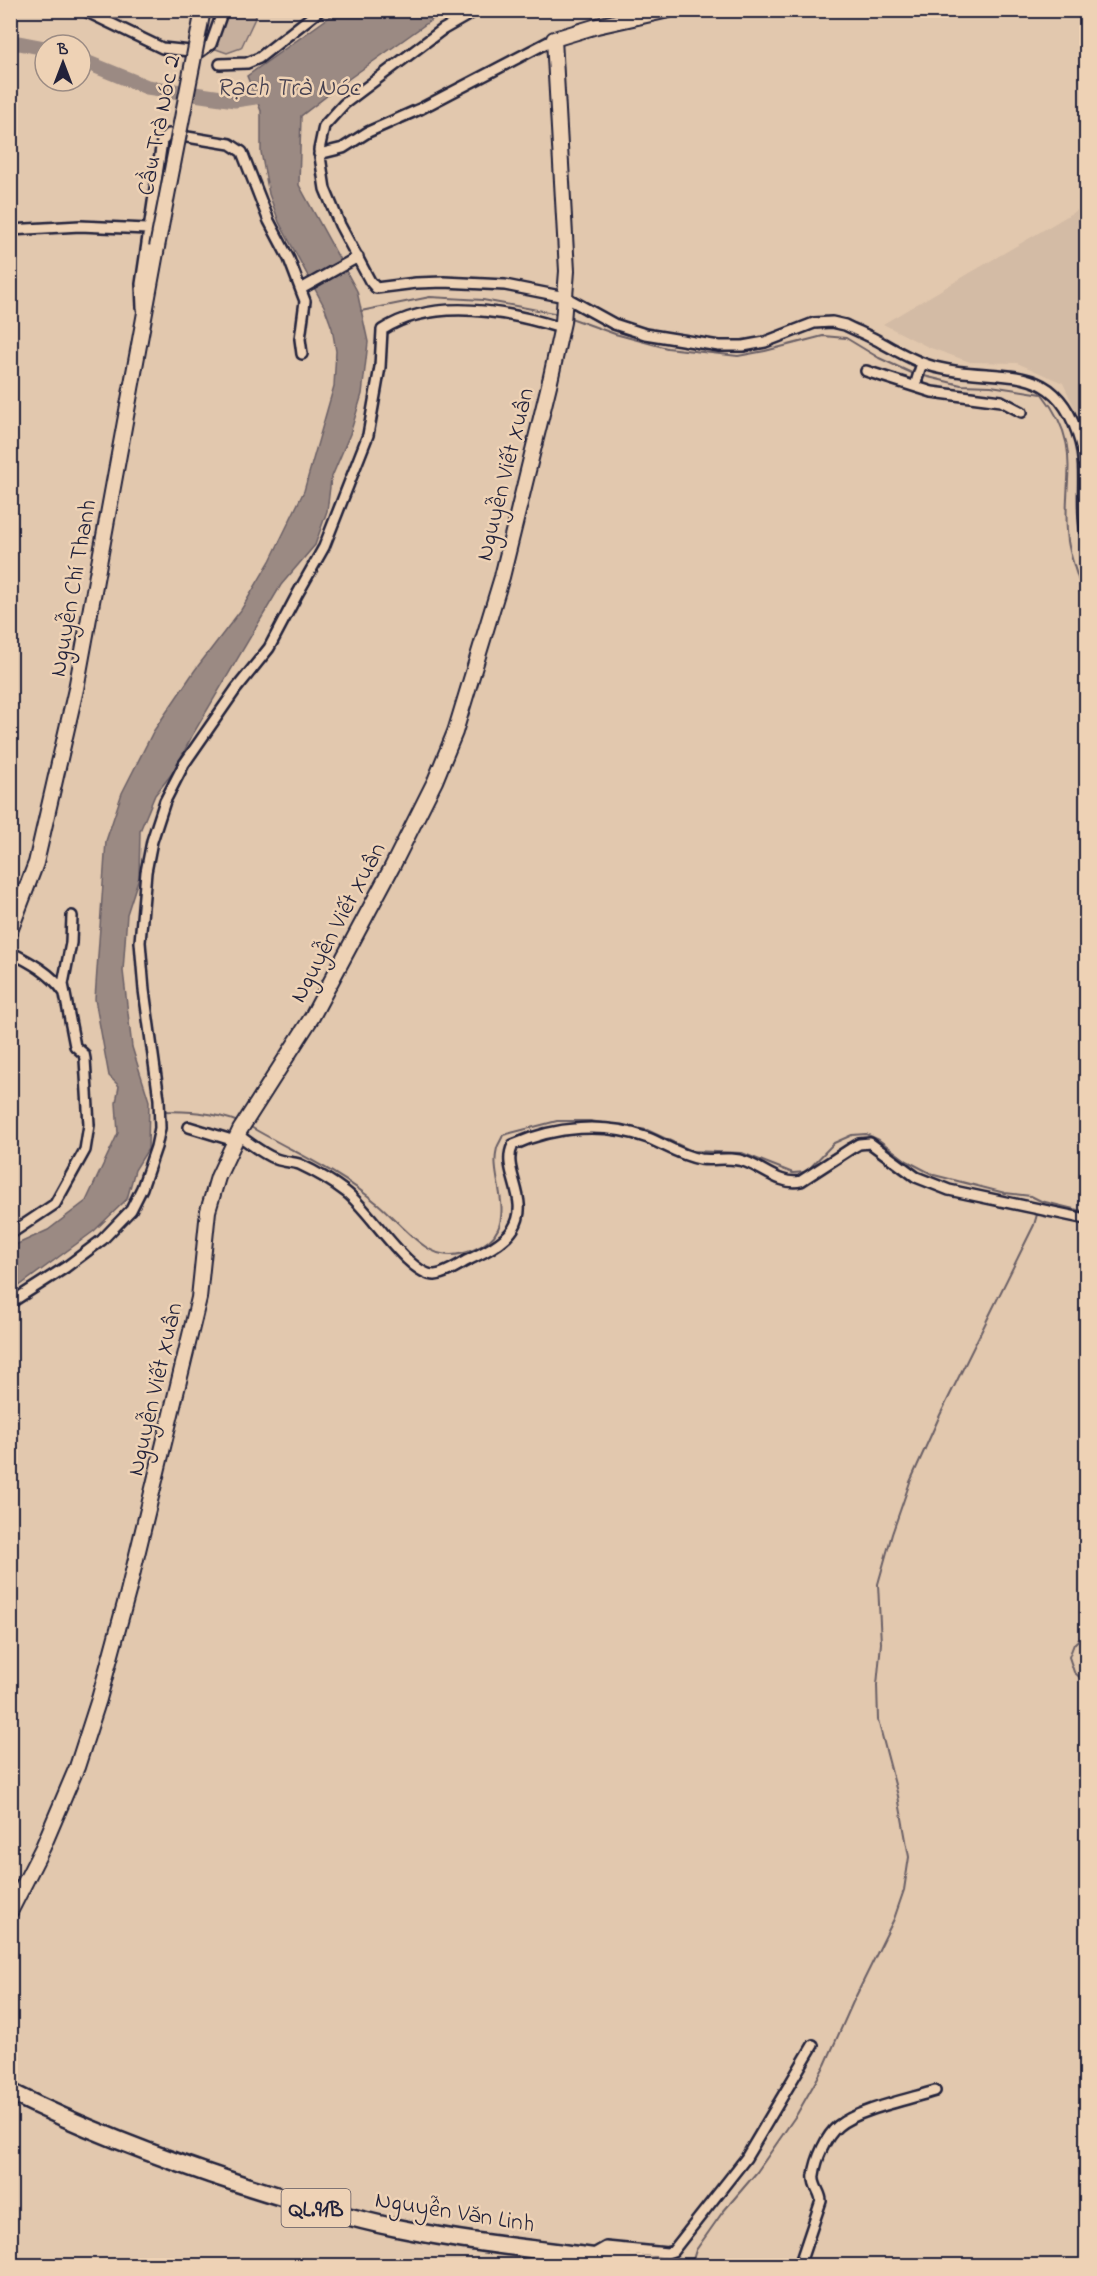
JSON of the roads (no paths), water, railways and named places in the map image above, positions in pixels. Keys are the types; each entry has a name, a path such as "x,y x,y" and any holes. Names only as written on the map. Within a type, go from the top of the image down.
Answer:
{"highway":[{"name":"Nguyễn Văn Linh","path":"10,2092 128,2145 192,2168 336,2213 461,2240 663,2265"}],"street":[{"path":"83,10 162,48 200,52 211,44 223,10"},
{"name":"Cầu Trà Nóc 2","path":"157,248 203,10"},
{"path":"220,64 247,63 267,54 320,10"},
{"path":"477,10 442,30 344,104 324,126 320,138 321,174 336,217 376,288 416,283 485,283 565,300 614,324 645,334 719,346 743,346 765,342 814,323 832,322 845,325 921,366 970,374 1018,376 1040,383 1055,393 1075,426 1080,442 1084,467 1083,504 1086,533"},
{"path":"319,154 343,147 368,132 420,109 554,39 597,26 669,10"},
{"name":"Nguyễn Viết Xuân","path":"10,1912 43,1847 77,1767 99,1699 128,1592 199,1298 211,1197 218,1177 237,1136 312,1017 382,887 435,781 455,732 502,577 562,325 565,300 567,271 554,39"},
{"path":"145,316 141,304 141,284 147,229 164,136 169,134 230,144 242,152 269,221 289,259 301,289 305,301 300,339 302,354"},
{"path":"10,230 80,226 147,229"},
{"name":"Nguyễn Chí Thanh","path":"11,928 36,863 76,689 157,248"},
{"path":"301,289 358,257"},
{"path":"10,1302 43,1283 102,1240 131,1210 142,1188 159,1136 160,1113 140,942 146,872 152,841 165,801 184,764 236,689 269,648 324,547 364,447 380,367 382,330 404,318 416,315 468,311 522,317 562,325"},
{"path":"916,383 921,366"},
{"path":"866,371 916,383 944,394 990,398 1012,405 1023,412"},
{"path":"10,1234 55,1204 87,1144 89,1125 85,1059 84,1054 75,1046 72,1022 64,992 64,974 72,916"},
{"path":"10,952 58,982 64,992"},
{"path":"189,1127 237,1136 273,1158 301,1165 346,1192 359,1203 405,1258 421,1271 438,1275 481,1253 508,1235 518,1219 519,1199 509,1157 513,1145 535,1136 580,1128 608,1129 640,1135 701,1159 725,1158 746,1162 784,1180 795,1182 801,1181 852,1148 870,1143 904,1170 949,1190 1086,1219"},
{"path":"591,2255 606,2247 667,2253 673,2251 746,2158 813,2045"},
{"path":"799,2265 821,2201 821,2194 814,2183 814,2175 819,2158 831,2134 843,2122 861,2114 935,2091"}],"water":[{"path":"338,11 444,11 301,116 299,185 357,291 368,342 362,394 350,434 331,479 327,511 315,545 281,585 193,734 174,771 155,795 140,831 139,877 127,914 123,971 132,1047 149,1101 148,1149 135,1170 127,1199 94,1231 11,1292 11,1247 48,1230 86,1201 118,1133 116,1103 119,1086 109,1076 95,999 106,841 122,793 153,732 195,670 241,610 270,561 304,491 334,386 336,351 332,328 324,306 279,222 269,194 261,152 261,111 247,76"}],"waterway":[{"name":"Rạch Trà Nóc","path":"10,44 33,46"},
{"name":"Rạch Trà Nóc","path":"93,65 147,87 235,100 276,94"},
{"path":"361,311 430,297 483,300 559,314"},
{"path":"568,317 615,334 667,348 738,356 823,336 846,338 879,358 914,374"},
{"path":"920,375 961,385 991,386 1042,394 1064,432 1068,466 1066,520 1068,541 1086,604"},
{"path":"161,1111 210,1114 238,1122"},
{"path":"249,1126 348,1182 378,1204 426,1247 434,1252 449,1255 466,1253 482,1246 498,1229 502,1209 495,1158 503,1135 557,1121 590,1121 647,1130 692,1151 742,1153 793,1173 806,1172 834,1143 852,1135 866,1134 879,1140 907,1161 934,1175 1005,1193 1031,1196 1041,1201 1086,1212"},
{"path":"691,2266 696,2250 722,2213 757,2172 797,2114 825,2065 894,1919 904,1890 909,1857 898,1796 878,1720 877,1685 881,1643 878,1584 910,1482 940,1415 1034,1225 1038,1211"},
{"path":"1086,1633 1074,1644 1069,1657 1074,1672 1086,1683"}]}
